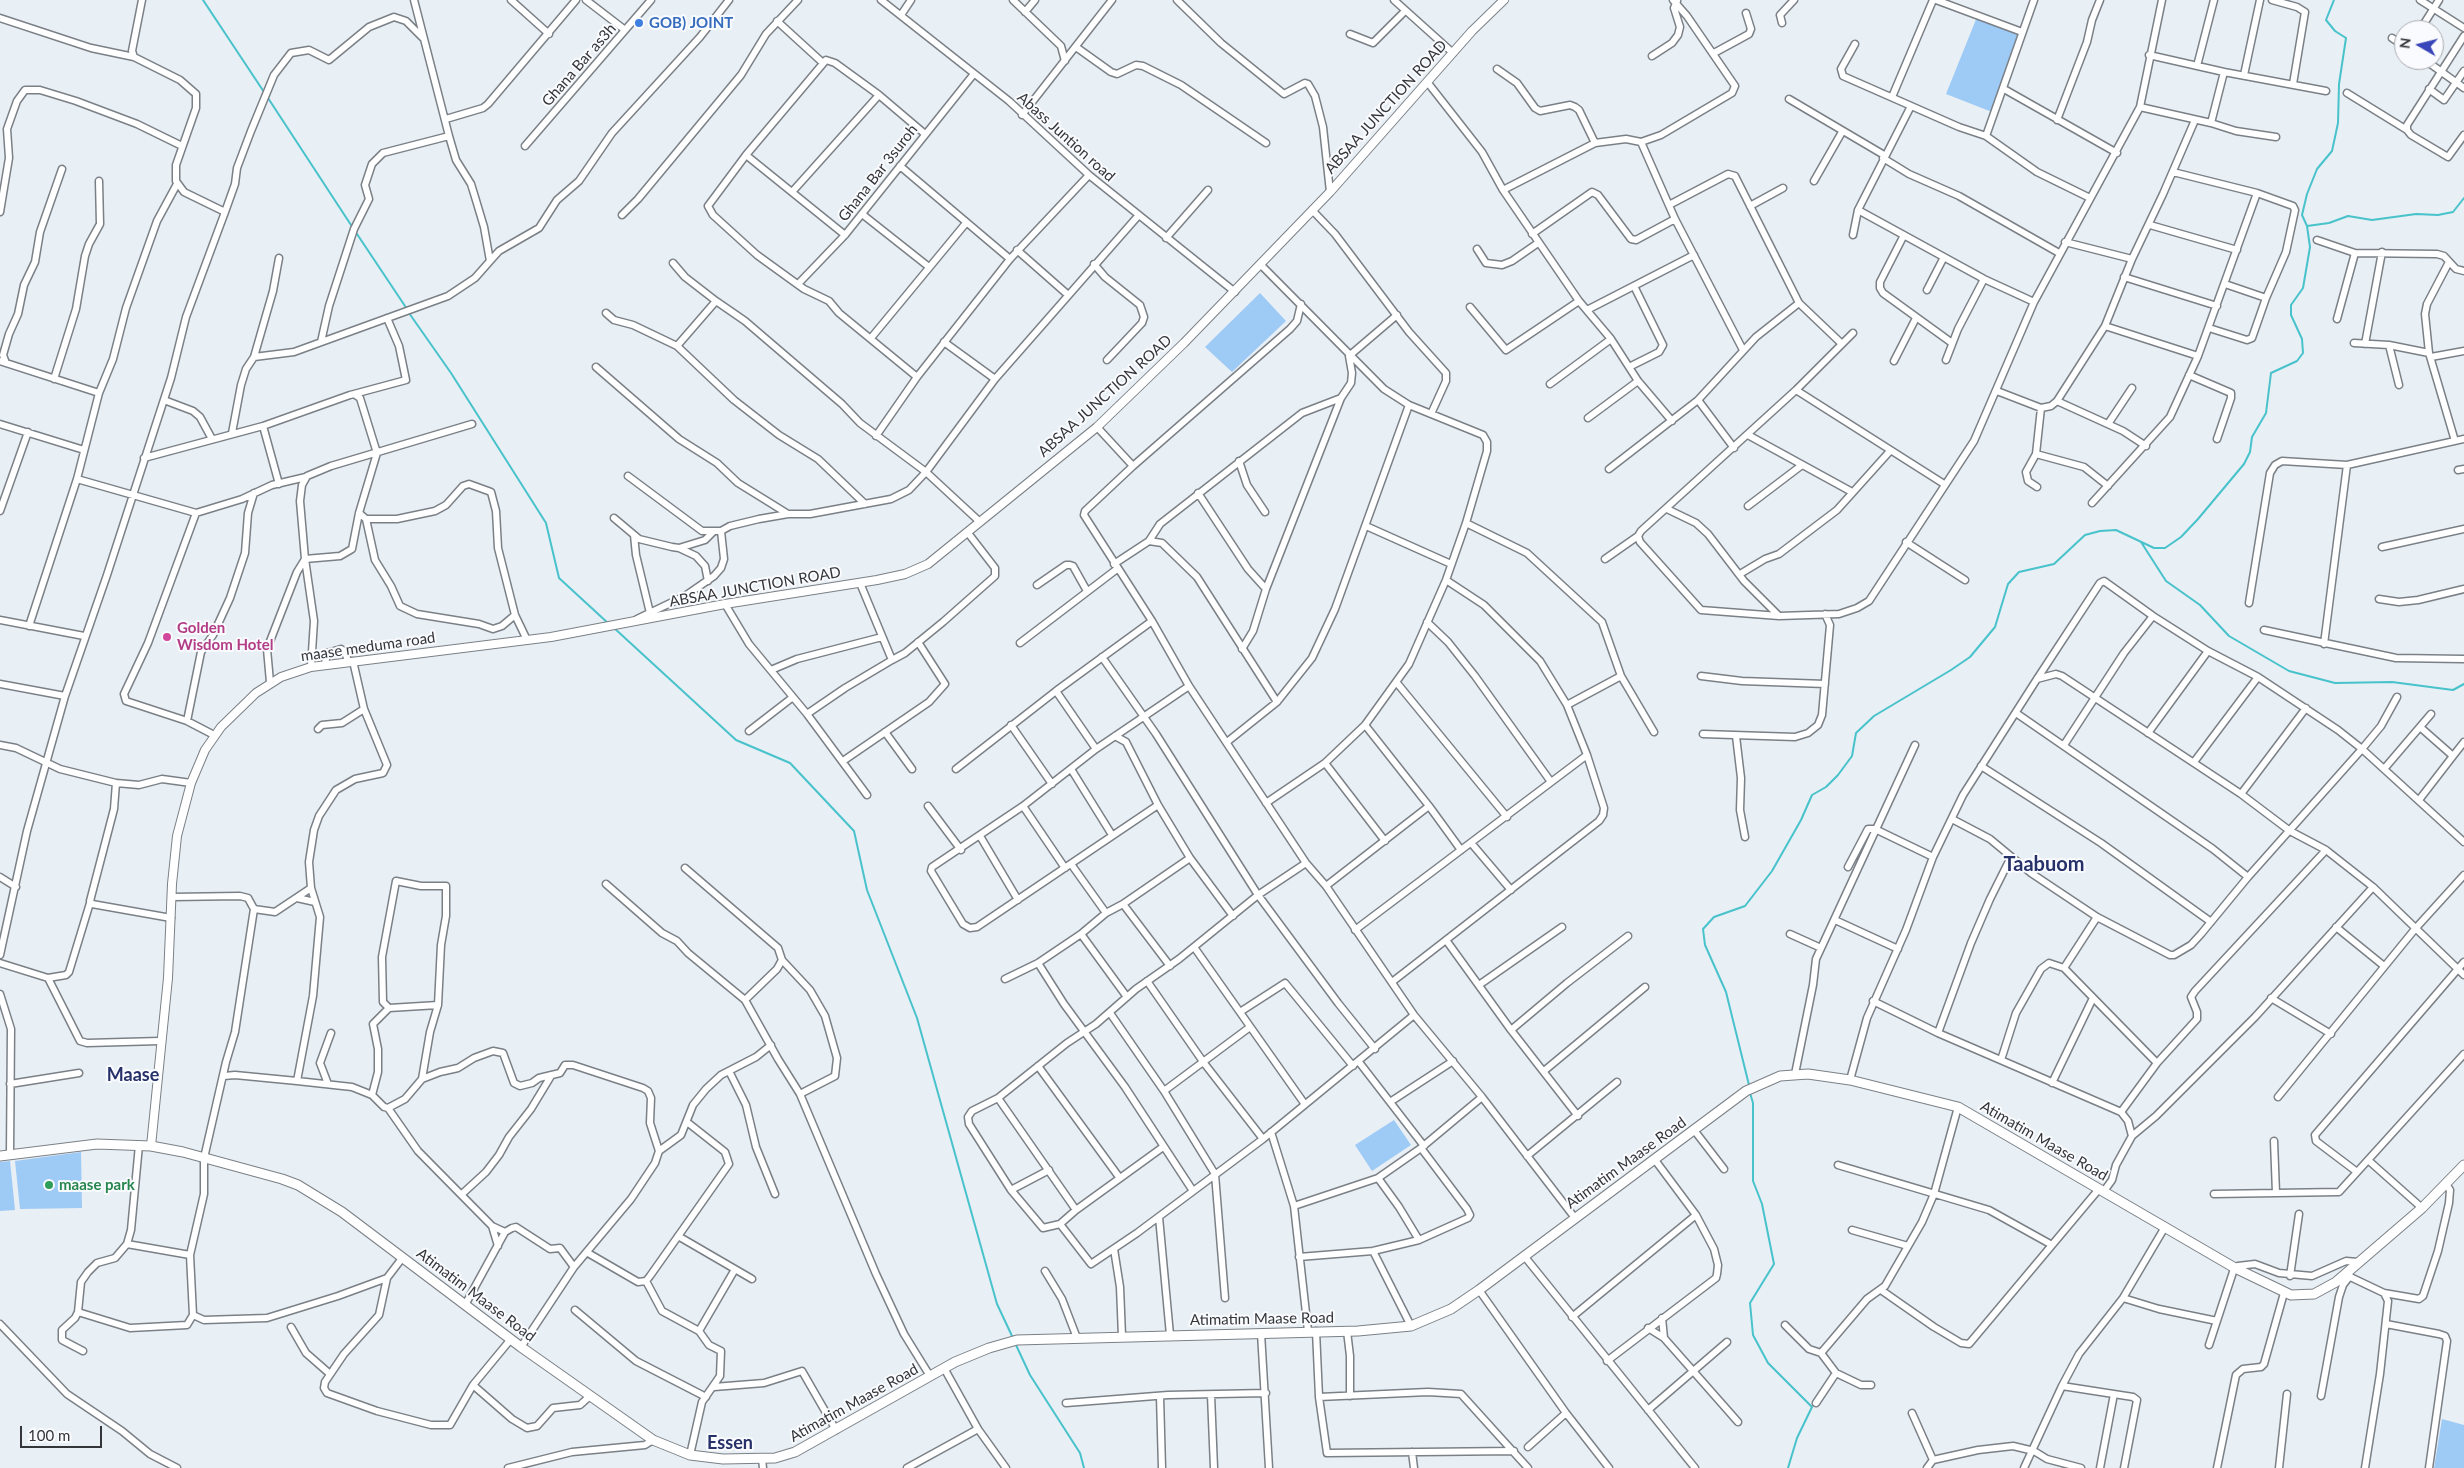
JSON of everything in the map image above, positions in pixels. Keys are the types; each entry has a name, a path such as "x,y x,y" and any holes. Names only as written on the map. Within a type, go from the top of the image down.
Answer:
{"main road":[{"name":"Atimatim Maase Road","path":"0,1156 97,1144 152,1146 204,1158 298,1185 342,1212 403,1256 521,1347 653,1440 690,1455 763,1463 795,1452 972,1354 1017,1340 1347,1331 1411,1326 1451,1309 1479,1290 1656,1160 1746,1091 1762,1083 1795,1074 1819,1075 1850,1080 1958,1107 2234,1268 2284,1293 2302,1296 2314,1294 2347,1275 2358,1262 2422,1208 2464,1165"}],"street":[{"path":"134,57 132,51 142,0"},
{"path":"414,0 449,136 456,160 471,184 484,227 490,261"},
{"path":"511,0 549,34"},
{"path":"446,119 483,108 488,104 576,0"},
{"path":"586,0 625,30"},
{"name":"Ghana Bar as3h","path":"525,146 651,0"},
{"path":"254,357 294,352 459,290 475,278 499,251 539,228 557,200 579,180 612,133 700,37 728,0"},
{"path":"622,215 741,75 754,52 777,21 798,0"},
{"name":"Abass Juntion road","path":"881,0 1022,115 1138,216 1235,292"},
{"path":"901,15 911,0"},
{"path":"1012,0 1061,46 1065,61"},
{"path":"1026,12 1035,0"},
{"path":"1022,115 1112,0"},
{"name":"ABSAA JUNCTION ROAD","path":"612,626 726,604 860,583 905,574 919,569 968,533 1097,427 1235,292 1330,192 1453,53 1504,0"},
{"path":"1782,23 1780,15 1794,0"},
{"path":"1892,97 1934,0 2022,32"},
{"path":"1986,136 2034,0"},
{"path":"2058,120 2088,42 2090,25 2100,0"},
{"path":"2197,66 2214,0"},
{"path":"2244,75 2260,0"},
{"path":"2272,0 2300,8 2305,14 2293,84"},
{"path":"2420,0 2464,28"},
{"path":"2426,20 2439,0"},
{"path":"1179,1 1221,44 1284,94 1305,82 1308,84 1315,96 1323,127 1330,192"},
{"path":"1503,190 1595,143 1626,139 1641,142 1661,135 1734,90 1735,86 1714,53 1675,1"},
{"path":"1652,56 1672,43 1678,35 1680,27 1674,14 1675,1"},
{"path":"1638,536 1640,542 1701,610 1779,616 1839,614 1857,608 1868,601 1974,441 2034,302 2140,107 2160,1"},
{"path":"1399,2 1405,11 1453,53"},
{"path":"1350,34 1373,43 1405,11"},
{"path":"1714,53 1750,34 1751,29 1746,12"},
{"path":"0,955 28,830 65,696 164,400 186,317 235,184 234,175 274,75 291,53 309,50 328,60 369,27 394,17 406,21 424,39"},
{"path":"0,18 92,48 134,57 180,80 196,94 196,108 182,146 175,173 177,184 184,192 225,212"},
{"path":"777,21 823,63"},
{"path":"2444,66 2464,36"},
{"path":"1855,44 1841,69 1842,74 1911,106 1986,136 2037,172 2090,198"},
{"path":"1076,47 1111,72 1117,74 1140,65 1181,85 1266,143"},
{"path":"2149,55 2224,72 2326,91"},
{"path":"917,377 839,313 829,301 804,289 758,255 709,210 708,203 823,63 830,60 879,95 925,134"},
{"path":"1497,68 1517,83 1535,108 1540,111 1570,105 1579,110 1595,143"},
{"path":"2407,130 2407,125 2441,70 2464,88"},
{"path":"2428,89 2444,100 2464,70"},
{"path":"2212,123 2224,72"},
{"name":"Ghana Bar 3suroh","path":"799,284 846,235 973,75"},
{"path":"1428,83 1482,152 1503,190 1578,301 1611,339 1638,381 1672,421"},
{"path":"2004,89 2116,153"},
{"path":"0,212 9,158 8,129 17,101 25,90 40,90 76,101 137,124 182,146"},
{"path":"2347,93 2448,157 2464,135"},
{"path":"792,192 879,95"},
{"path":"1789,99 1884,156 1909,174 1959,196 2059,253"},
{"path":"1852,235 1858,210 1911,106"},
{"path":"2140,107 2212,123 2236,131 2276,137"},
{"path":"1997,391 2041,408 2051,406 2056,401 2105,326 2124,277 2174,172 2195,120"},
{"path":"1814,181 1842,132"},
{"path":"321,342 329,306 354,229 369,199 365,185 372,164 383,152 449,136"},
{"path":"1641,142 1675,219 1743,350"},
{"path":"746,155 846,235"},
{"path":"900,166 1010,258"},
{"path":"62,169 40,232 35,262 24,285 18,314 9,334 3,362 99,393"},
{"path":"2174,172 2257,193 2293,206 2295,210 2286,252 2250,341 2209,328"},
{"path":"1669,205 1730,174 1736,176 1799,303 1842,344"},
{"path":"876,436 917,377 1010,258 1089,175"},
{"path":"54,379 76,309 85,256 100,224 99,181"},
{"path":"29,626 76,478 99,393 113,359 126,308 157,221 177,184"},
{"path":"1750,206 1782,188"},
{"path":"1166,238 1208,190"},
{"path":"1532,234 1592,192 1598,195 1631,240 1636,240 1675,219"},
{"path":"2092,503 2146,446 2170,417 2209,328 2257,193"},
{"path":"1312,210 1345,246 1397,315 1446,372 1446,381 1431,414"},
{"path":"1858,210 1984,279 2034,302"},
{"path":"862,214 929,267"},
{"path":"628,476 702,531 713,532 721,532 730,526 788,514 810,514 891,499 909,490 926,472 995,379 1067,294 1138,216"},
{"path":"871,338 966,223"},
{"path":"2150,225 2237,250"},
{"path":"1904,235 1880,282 1880,288 1883,293 1952,343"},
{"path":"2317,240 2355,253 2437,254 2444,256 2456,269 2464,271"},
{"path":"2065,242 2132,259"},
{"path":"1477,249 1486,263 1502,265 1512,261 1538,243"},
{"path":"1017,250 1067,294"},
{"path":"2365,344 2382,252"},
{"path":"2337,318 2355,253"},
{"path":"1587,310 1694,255"},
{"path":"1927,290 1944,257"},
{"path":"232,433 241,385 246,369 254,357 273,291 279,258"},
{"path":"2449,262 2427,304 2424,314 2430,355 2455,441"},
{"path":"672,263 716,301 745,321 876,436 926,472 980,522"},
{"path":"1094,264 1105,277 1140,305 1144,317 1142,323 1107,360"},
{"path":"1261,264 1349,356 1384,389 1409,405 1483,435 1487,442 1487,451 1466,523 1446,580 1409,664 1365,725 1325,763 1266,803"},
{"path":"2124,277 2217,306"},
{"path":"1946,360 1952,343 1984,279"},
{"path":"2225,284 2266,298"},
{"path":"1629,367 1663,349 1663,345 1634,286"},
{"path":"677,346 716,301"},
{"path":"1470,307 1506,350 1578,301"},
{"path":"1609,469 1698,400 1743,350 1770,324 1799,303"},
{"path":"1301,304 1297,321 1290,330 1133,466 1084,513 1085,519 1152,621 1189,686 1306,863 1326,886 1414,1015 1482,1097 1575,1218"},
{"path":"606,314 614,320 632,325 677,346 734,400 780,435 822,462 866,504"},
{"path":"1349,356 1397,315"},
{"path":"144,458 262,426 354,394 406,380 399,346 387,318"},
{"path":"1894,361 1916,318"},
{"path":"2105,326 2198,356"},
{"path":"1604,559 1638,536 1748,436 1853,333"},
{"path":"1550,384 1611,339"},
{"path":"944,342 995,379"},
{"path":"2354,343 2389,346 2430,355 2464,351"},
{"path":"2389,346 2399,385"},
{"path":"1242,648 1252,631 1266,589 1341,398 1351,383 1352,373 1349,356"},
{"path":"596,366 679,439 717,463 738,483 788,514"},
{"path":"2189,375 2231,393 2229,406 2217,439"},
{"path":"1588,418 1638,381"},
{"path":"2108,424 2132,388"},
{"path":"1796,390 1944,484"},
{"path":"305,559 340,556 352,549 377,453 360,398 354,394"},
{"path":"1020,643 1087,591 1115,566 1148,542 1160,524 1239,461 1302,413 1341,398"},
{"path":"164,400 193,411 200,417 212,439"},
{"path":"1698,400 1734,448"},
{"path":"2056,401 2108,424 2146,446"},
{"path":"1227,742 1277,702 1312,658 1335,609 1409,405"},
{"path":"2037,487 2028,481 2026,472 2036,454 2041,408"},
{"path":"0,424 84,450"},
{"path":"76,478 132,496 196,513 215,509 280,484 306,478 316,471 472,424"},
{"path":"262,426 280,484"},
{"path":"1097,427 1133,466"},
{"path":"0,511 28,432"},
{"path":"1748,436 1852,492"},
{"path":"2249,603 2270,473 2275,465 2282,461 2347,465 2464,439"},
{"path":"1740,574 1765,559 1779,554 1836,510 1890,451"},
{"path":"2036,454 2060,458 2084,467 2108,486"},
{"path":"1239,461 1247,485 1265,512"},
{"path":"1748,506 1802,465"},
{"path":"2324,644 2347,465"},
{"path":"306,478 302,485 300,501 305,559 314,621 311,667"},
{"path":"366,519 397,519 435,511 446,505 463,486 469,484 491,492 496,511 498,548 515,615 527,640"},
{"path":"187,721 201,652 213,636 230,598 245,553 248,513 254,493"},
{"path":"1198,493 1248,569 1266,589"},
{"path":"1667,509 1696,523 1708,534 1766,605 1779,616"},
{"path":"196,513 148,643 124,694 126,701 187,721 214,735"},
{"path":"360,513 366,519 375,560 391,586 400,606 417,614 449,621 479,624 493,629 502,626 515,615"},
{"path":"614,518 634,535 650,542 679,548 696,556 705,566 708,580"},
{"path":"1466,523 1527,553 1602,622 1621,676 1654,732"},
{"path":"1366,526 1451,564"},
{"path":"2382,547 2464,530"},
{"path":"679,548 705,540 713,532"},
{"path":"629,623 685,596 721,568 724,559 721,532"},
{"path":"807,714 918,642 977,594 995,576 995,568 968,533"},
{"path":"634,535 636,555 650,613"},
{"path":"1148,542 1162,543 1197,577 1277,702"},
{"path":"1906,542 1965,580"},
{"path":"270,682 267,650 297,572 305,559"},
{"path":"1037,586 1066,565 1073,566 1087,591"},
{"path":"1392,982 1599,821 1603,815 1604,808 1587,755 1567,705 1540,661 1484,605 1446,580"},
{"path":"1850,1080 1861,1032 1898,949 1934,857 1952,819 1981,766 2100,583 2104,581 2153,616 2208,651 2258,677 2306,708 2362,749 2464,842"},
{"path":"860,583 892,660"},
{"path":"2379,599 2399,602 2418,600 2464,589"},
{"path":"726,604 749,644 807,714 868,795"},
{"path":"1703,734 1795,737 1808,733 1818,725 1830,625 1825,614"},
{"path":"2064,745 2124,653 2153,616"},
{"path":"0,620 84,636"},
{"path":"956,769 1056,691 1152,621"},
{"path":"1427,622 1448,642 1475,676 1551,782"},
{"name":"maase meduma road","path":"152,1146 160,1041 168,978 177,836 199,761 214,735 236,710 270,682 311,667 527,640 612,626"},
{"path":"2264,630 2396,658 2464,659"},
{"path":"771,670 797,659 882,638"},
{"path":"843,762 929,702 946,684 918,642"},
{"path":"297,1081 313,996 320,917 311,888 310,847 319,816 336,790 355,779 383,773 387,765 364,709 350,661 345,652 341,650 327,653 325,665"},
{"path":"2148,732 2208,651"},
{"path":"1102,657 1142,717 1156,734 1258,895 1375,1048"},
{"path":"2037,679 2056,674 2062,676 2194,762 2290,831 2326,850 2373,887 2464,975"},
{"path":"1567,705 1621,676"},
{"path":"1701,676 1742,681 1824,684"},
{"path":"2194,762 2258,677"},
{"path":"1397,682 1507,817"},
{"path":"0,684 65,696"},
{"path":"1158,804 977,927 970,928 963,924 931,869 1023,806 1115,736 1189,686"},
{"path":"1056,691 1096,750"},
{"path":"1952,819 1990,839 2031,873 2097,917 2170,955 2191,945 2248,877 2362,749 2381,726 2397,697"},
{"path":"749,732 792,698"},
{"path":"2241,794 2306,708"},
{"path":"318,729 322,725 342,723 364,709"},
{"path":"2016,713 2213,849 2248,877"},
{"path":"2384,769 2431,714"},
{"path":"1011,725 1052,784"},
{"path":"1365,725 1461,850"},
{"path":"2420,727 2453,756"},
{"path":"886,732 912,769"},
{"path":"1115,736 1126,742 1158,804 1190,858 1233,916"},
{"path":"1736,736 1741,778 1740,810 1744,837"},
{"path":"2419,800 2464,742"},
{"path":"0,745 16,748 60,770 116,783 140,785 162,779 191,783"},
{"path":"1795,1074 1813,985 1814,965 1915,745"},
{"path":"1355,930 1461,850 1472,844 1587,755"},
{"path":"1325,763 1385,841"},
{"path":"1981,766 2101,843 2211,922"},
{"path":"1071,769 1112,836"},
{"path":"0,963 48,978 66,975 70,972 114,809 116,783"},
{"path":"928,806 961,850"},
{"path":"1023,806 1065,868"},
{"path":"1326,886 1429,806"},
{"path":"1848,867 1866,830 1875,829 1934,857"},
{"path":"980,836 1018,900"},
{"path":"1472,844 1511,890"},
{"path":"2121,1112 2157,1063 2196,1019 2197,1012 2191,997 2195,990 2326,850"},
{"path":"1938,1033 1971,943 1990,898 2011,857"},
{"path":"1005,979 1038,963 1081,934 1106,913 1123,904 1190,858"},
{"path":"1163,1148 1119,1177 1060,1224 1043,1228 1011,1190 969,1124 968,1117 972,1111 998,1098 1110,1013 1147,981 1170,966 1258,895 1306,863"},
{"path":"1071,864 1106,913"},
{"path":"685,868 778,948 782,960 810,990 825,1016 837,1058 835,1076 800,1094"},
{"path":"2278,1097 2415,929 2464,876"},
{"path":"0,877 16,887"},
{"path":"389,1008 383,1002 382,958 396,881 421,886 446,886 446,916 441,945 438,1005 430,1032 422,1079"},
{"path":"606,884 662,933 677,941 688,953 744,1000 800,1094 876,1274 904,1334 930,1376"},
{"path":"1881,1290 1934,1327 1966,1346 1975,1339 2052,1245 2112,1180 2116,1165 2132,1136 2156,1116 2241,1031 2373,887"},
{"path":"254,909 275,912 311,888"},
{"path":"78,1312 130,1328 187,1325 193,1315 190,1255 204,1194 204,1158 235,1032 254,909 248,898 240,896 172,897"},
{"path":"297,898 314,902"},
{"path":"90,903 171,918"},
{"path":"1123,904 1170,966"},
{"path":"2064,968 2097,917"},
{"path":"1835,920 1898,949"},
{"path":"1479,985 1562,927"},
{"path":"2336,928 2384,966"},
{"path":"1081,934 1127,997"},
{"path":"1790,934 1822,948"},
{"path":"1511,1030 1628,936"},
{"path":"1446,940 1511,1030 1578,1116"},
{"path":"1194,947 1304,1103"},
{"path":"744,1000 778,969 782,960"},
{"path":"2358,1172 2316,1141 2314,1135 2464,962"},
{"path":"1038,963 1064,1004 1125,1087 1163,1148 1193,1191"},
{"path":"2001,1060 2016,1014 2041,969 2048,963 2064,968 2157,1063"},
{"path":"48,978 80,1041 87,1043 160,1041"},
{"path":"1147,981 1204,1063 1263,1139"},
{"path":"1240,1012 1285,983 1353,1066"},
{"path":"1544,1071 1644,987"},
{"path":"0,994 11,1029 10,1154"},
{"path":"2052,1083 2093,998"},
{"path":"2271,998 2331,1034"},
{"path":"1873,1002 1938,1033 2121,1112 2128,1121 2132,1136"},
{"path":"372,1095 378,1072 378,1049 373,1024 389,1008 438,1005"},
{"path":"1110,1013 1164,1091 1215,1174 1225,1298"},
{"path":"1060,1224 1091,1264 1158,1218 1263,1139 1304,1103 1359,1062 1414,1015"},
{"path":"1164,1091 1250,1027"},
{"path":"328,1084 320,1064 331,1033"},
{"path":"521,1347 574,1268 630,1199 654,1163 659,1150 678,1138 687,1122 693,1105 706,1089 721,1075 756,1057 770,1045"},
{"path":"388,1108 405,1099 422,1079 458,1068 474,1058 498,1051 503,1053 517,1085 532,1083 542,1077 560,1073 568,1064 644,1088 651,1098 650,1123 659,1150"},
{"path":"2214,1194 2338,1192 2464,1054"},
{"path":"1390,1102 1453,1061"},
{"path":"1299,1257 1373,1250 1420,1240 1470,1215 1390,1102 1359,1062"},
{"path":"1038,1066 1119,1177"},
{"path":"729,1072 746,1105 756,1147 775,1194"},
{"path":"10,1084 79,1073"},
{"path":"224,1076 235,1075 352,1087 372,1095 384,1107 388,1108 418,1151 492,1226 505,1232"},
{"path":"462,1194 486,1172 499,1156 509,1137 531,1109 551,1076"},
{"path":"1528,1156 1617,1082"},
{"path":"1294,1206 1378,1178 1422,1147 1482,1097"},
{"path":"998,1098 1076,1210"},
{"path":"1821,1353 1867,1299 1881,1290 1922,1222 1934,1194 1958,1107"},
{"path":"588,1253 638,1282 646,1281 729,1164 725,1152 687,1122"},
{"path":"1694,1130 1724,1169"},
{"path":"1271,1132 1294,1206 1299,1257 1312,1331 1327,1453 1514,1451"},
{"path":"2274,1141 2276,1193"},
{"path":"83,1351 64,1342 62,1330 75,1318 78,1312 81,1282 88,1272 97,1263 116,1258 126,1244 130,1230 139,1145"},
{"path":"1608,1361 1648,1328 1716,1278 1718,1265 1714,1249 1696,1215 1656,1160"},
{"path":"2368,1160 2422,1208"},
{"path":"1838,1165 1989,1210 2052,1245"},
{"path":"1011,1190 1049,1170"},
{"path":"1378,1178 1420,1240"},
{"path":"2321,1396 2339,1297 2347,1275 2384,1293 2419,1299 2423,1296 2438,1251 2449,1204 2450,1190 2446,1184"},
{"path":"2290,1276 2299,1214"},
{"path":"1572,1317 1696,1215"},
{"path":"1158,1218 1170,1335"},
{"path":"492,1226 498,1246"},
{"path":"465,1305 505,1232 516,1227 550,1249 560,1248 574,1268"},
{"path":"2024,1468 2034,1451 2062,1386 2079,1354 2123,1298 2165,1227"},
{"path":"1852,1230 1908,1246"},
{"path":"678,1236 752,1279"},
{"path":"126,1244 190,1255"},
{"path":"1114,1249 1120,1287 1122,1336"},
{"path":"1373,1250 1411,1326"},
{"path":"403,1256 387,1278 379,1315 344,1354 330,1374 324,1388 327,1393 377,1411 431,1425 446,1426 453,1423 473,1385 511,1339"},
{"path":"1525,1257 1694,1468"},
{"path":"2209,1345 2234,1268 2241,1264 2255,1264 2290,1276 2312,1276 2346,1261 2358,1262"},
{"path":"699,1331 734,1270"},
{"path":"1046,1271 1062,1299 1077,1338"},
{"path":"193,1315 204,1320 268,1318 387,1278"},
{"path":"646,1281 662,1311 699,1331 709,1344 721,1351 720,1376 706,1397 699,1412 690,1455"},
{"path":"1479,1290 1566,1413 1609,1468"},
{"path":"2217,1468 2236,1376 2243,1369 2261,1367 2264,1364 2284,1293"},
{"path":"2365,1468 2386,1324 2388,1301 2384,1293"},
{"path":"2123,1298 2159,1309 2216,1321"},
{"path":"575,1310 636,1362 706,1397"},
{"path":"1662,1318 1664,1338"},
{"path":"0,1324 67,1394 122,1431 150,1454 177,1468"},
{"path":"1785,1324 1809,1349 1821,1353 1836,1373 1861,1385 1871,1385"},
{"path":"2386,1324 2439,1334 2445,1336 2447,1341 2429,1468"},
{"path":"291,1327 306,1353 330,1374"},
{"path":"1648,1328 1664,1338 1738,1422"},
{"path":"1347,1331 1350,1356 1350,1396"},
{"path":"1261,1333 1269,1468"},
{"path":"1648,1410 1727,1342"},
{"path":"944,1368 978,1430 1006,1468"},
{"path":"714,1387 764,1383 802,1371 836,1430"},
{"path":"1816,1403 1836,1373"},
{"path":"473,1385 512,1419 527,1428 537,1426 553,1408 580,1405 590,1396"},
{"path":"2062,1386 2133,1397 2138,1403 2124,1468"},
{"path":"1319,1397 1428,1392 1460,1394 1528,1468"},
{"path":"1066,1403 1160,1396 1266,1393"},
{"path":"2100,1468 2114,1394"},
{"path":"2279,1468 2287,1394"},
{"path":"1211,1395 1214,1468"},
{"path":"1160,1396 1162,1468"},
{"path":"1912,1412 1933,1460"},
{"path":"1528,1447 1566,1413"},
{"path":"907,1468 978,1430"},
{"path":"508,1468 572,1452 645,1446 653,1440"},
{"path":"1927,1468 1933,1460 2018,1446 2034,1451 2047,1459 2081,1468"},
{"path":"1412,1452 1414,1468"}],"shaded area":[{"path":"1977,17 2022,36 1992,112 1946,94"},
{"path":"1260,293 1286,321 1232,372 1205,347"},
{"path":"1394,1120 1411,1145 1372,1171 1355,1145"},
{"name":"maase park","path":"81,1152 82,1208 20,1209 15,1161"},
{"path":"10,1161 15,1210 0,1211 0,1162"},
{"path":"2442,1419 2464,1425 2464,1468 2434,1468"}],"waterway":[{"path":"203,0 264,92"},
{"path":"1749,1085 1726,992 1705,945 1703,929 1714,917 1745,906 1772,871 1801,820 1812,795 1826,787 1852,756 1856,733 1874,716 1970,657 1995,627 2008,584 2019,572 2054,564 2085,535 2100,531 2116,530 2154,548 2165,548 2181,537 2198,519 2244,464 2250,452 2252,437 2266,413 2271,373 2297,361 2303,353 2302,339 2291,315 2291,305 2303,288 2310,247 2307,226 2302,215 2307,194 2317,169 2332,151 2338,123 2339,84 2346,38 2335,31 2326,20 2334,0"},
{"path":"268,98 351,225"},
{"path":"2307,226 2329,223 2348,216 2372,220 2416,214 2438,215 2453,212 2464,198"},
{"path":"357,234 407,309"},
{"path":"409,313 451,373 546,523 559,578 609,624"},
{"path":"2141,542 2166,581 2200,605 2229,636 2289,671 2335,683 2392,682 2453,690 2464,684"},
{"path":"613,627 736,740 790,763 854,831 867,890 917,1018 997,1304 1012,1336"},
{"path":"1750,1093 1753,1103 1753,1181 1762,1204 1774,1264 1750,1303 1753,1335 1768,1363 1812,1407 1797,1438 1788,1468"},
{"path":"1016,1345 1030,1375 1080,1453 1084,1468"}],"place":[{"name":"GOB) JOINT","path":"639,23"},
{"name":"Golden Wisdom Hotel","path":"167,637"},
{"name":"maase park","path":"49,1185"}],"district":[{"name":"Taabuom","path":"2044,865"},
{"name":"Maase","path":"133,1075"},
{"name":"Essen","path":"730,1443"}]}
